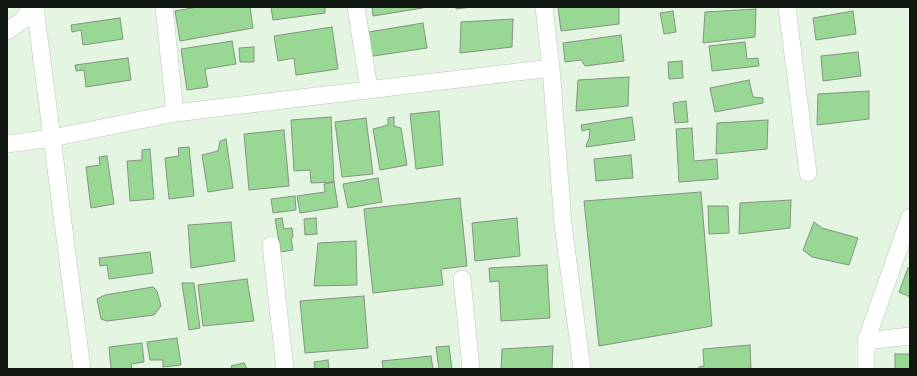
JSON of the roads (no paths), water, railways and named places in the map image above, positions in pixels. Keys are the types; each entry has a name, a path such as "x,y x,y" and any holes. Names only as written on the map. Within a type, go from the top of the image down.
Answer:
{"street":[{"path":"7,31 23,20 33,7"},
{"path":"33,7 52,138 82,369"},
{"path":"164,7 175,113"},
{"path":"356,7 370,89"},
{"path":"544,7 551,68 563,224 582,369"},
{"path":"787,7 808,173"},
{"path":"7,144 52,138 175,113 551,68"},
{"path":"866,369 866,341 910,217"},
{"path":"271,245 285,369"},
{"path":"462,279 471,369"},
{"path":"866,341 910,336"}]}
